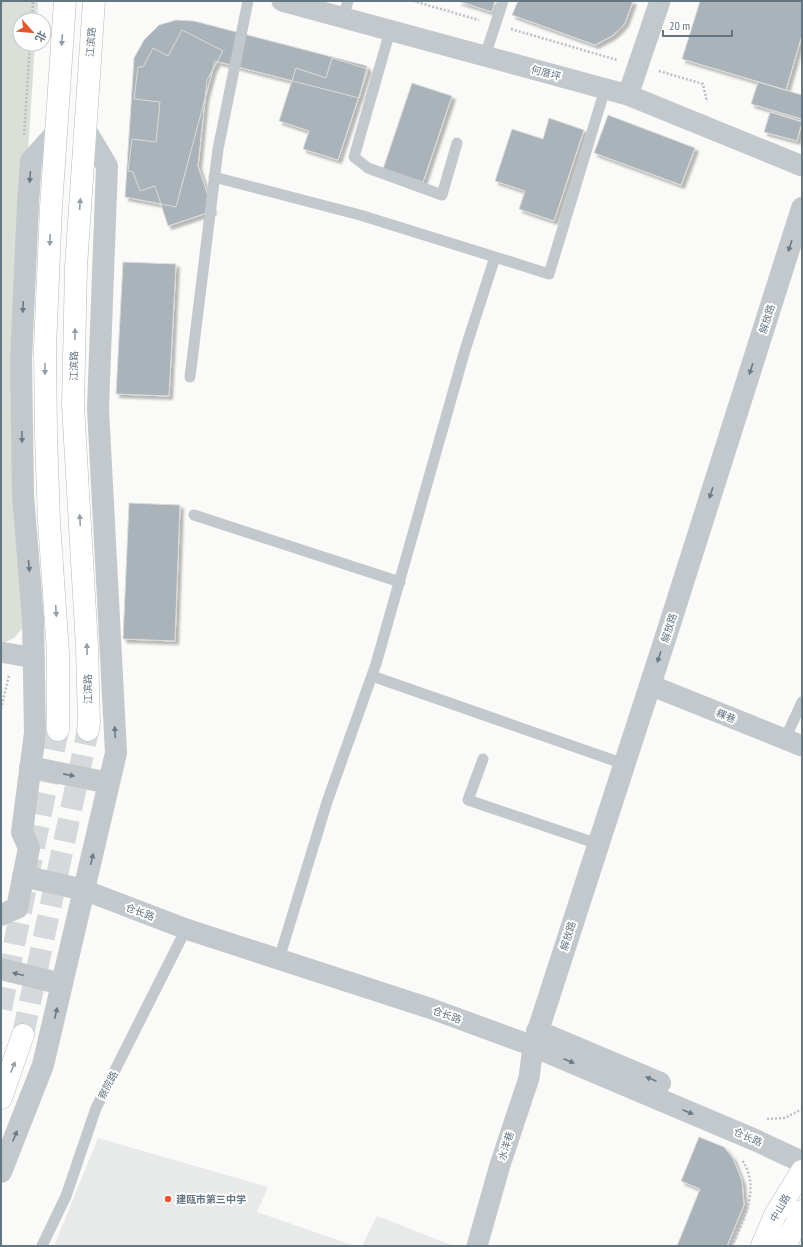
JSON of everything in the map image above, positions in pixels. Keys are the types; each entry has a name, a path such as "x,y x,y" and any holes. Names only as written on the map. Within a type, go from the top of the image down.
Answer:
{"main road":[{"path":"58,730 58,653 49,506 45,347 56,134 65,1"},
{"name":"江滨路","path":"88,730 87,647 73,405 76,267 94,1"},
{"path":"1,1098 23,1035"},
{"name":"中山路","path":"762,1246 775,1215 802,1171"},
{"name":"中山路","path":"785,1246 802,1211"}],"street":[{"name":"何厝坪","path":"282,1 346,9 390,31 628,95 802,166"},
{"path":"628,95 660,1"},
{"path":"1,1172 44,1066 116,753 98,408 107,166 86,129"},
{"path":"1,916 17,908 29,848 22,832 36,732 33,619 23,495 21,353 31,160 56,134"},
{"name":"解放路","path":"535,1038 650,685 802,208"},
{"path":"3,662 34,658"},
{"name":"粿巷","path":"650,685 793,742"},
{"path":"30,767 109,783"},
{"path":"23,876 84,890"},
{"name":"仓长路","path":"84,890 186,929 432,1009 535,1038 802,1146"},
{"path":"1,970 62,984"},
{"name":"仓长路","path":"535,1038 802,1162"},
{"name":"水洋巷","path":"477,1246 500,1165 529,1078 535,1038"}],"lane":[{"path":"190,377 218,149 248,1"},
{"path":"485,56 503,1"},
{"path":"390,31 354,157 368,168 442,195 457,143"},
{"path":"214,177 360,215 549,274 605,89"},
{"path":"278,959 327,802 372,676 465,350 495,257"},
{"path":"194,515 400,582"},
{"path":"372,676 624,764"},
{"path":"793,742 802,702"},
{"path":"483,759 468,800 598,844"},
{"name":"察院路","path":"42,1246 66,1196 96,1108 186,929"}],"path":[{"path":"32,12 33,1"},
{"path":"1,709 9,674 3,662"},
{"path":"762,1118 785,1118 802,1110"},
{"path":"732,1246 748,1207 752,1191 745,1164 741,1158"}],"shaded area":[{"path":"1,1 38,1 37,12 12,12 12,52 34,52 18,302 26,624 14,638 1,644"},
{"name":"建瓯市第三中学","path":"98,1138 268,1187 257,1212 355,1246 54,1246"},
{"path":"377,1216 454,1246 362,1246"}],"building":[{"path":"458,1 495,1 492,12"},
{"path":"518,1 633,1 625,23 620,29 612,36 595,45 512,15"},
{"path":"700,1 802,1 802,35 786,90 682,59"},
{"path":"176,20 194,21 367,66 359,98 215,61 176,207 125,197 134,58 144,40 159,25"},
{"path":"182,30 223,51 207,80 198,166 213,211 168,226 155,186 140,191 133,172 128,171 132,139 156,142 160,102 134,99 138,67 143,67 153,48 168,56"},
{"path":"332,58 368,69 338,160 303,149 309,131 279,121 296,68 326,78"},
{"path":"758,82 802,95 802,119 751,104"},
{"path":"412,83 452,96 423,182 383,169"},
{"path":"770,112 802,122 797,141 764,132"},
{"path":"608,115 695,148 681,185 594,153"},
{"path":"549,118 584,130 554,221 519,209 525,191 495,181 512,129 543,139"},
{"path":"123,262 176,264 169,396 116,394"},
{"path":"129,503 180,505 175,641 123,639"},
{"path":"699,1137 724,1147 733,1158 742,1181 744,1205 727,1246 677,1246 700,1189 681,1181"}],"tunnel":[{"path":"1,1009 58,730"},
{"path":"23,1035 88,730"}],"place":[{"name":"建瓯市第三中学","path":"168,1199"}]}
